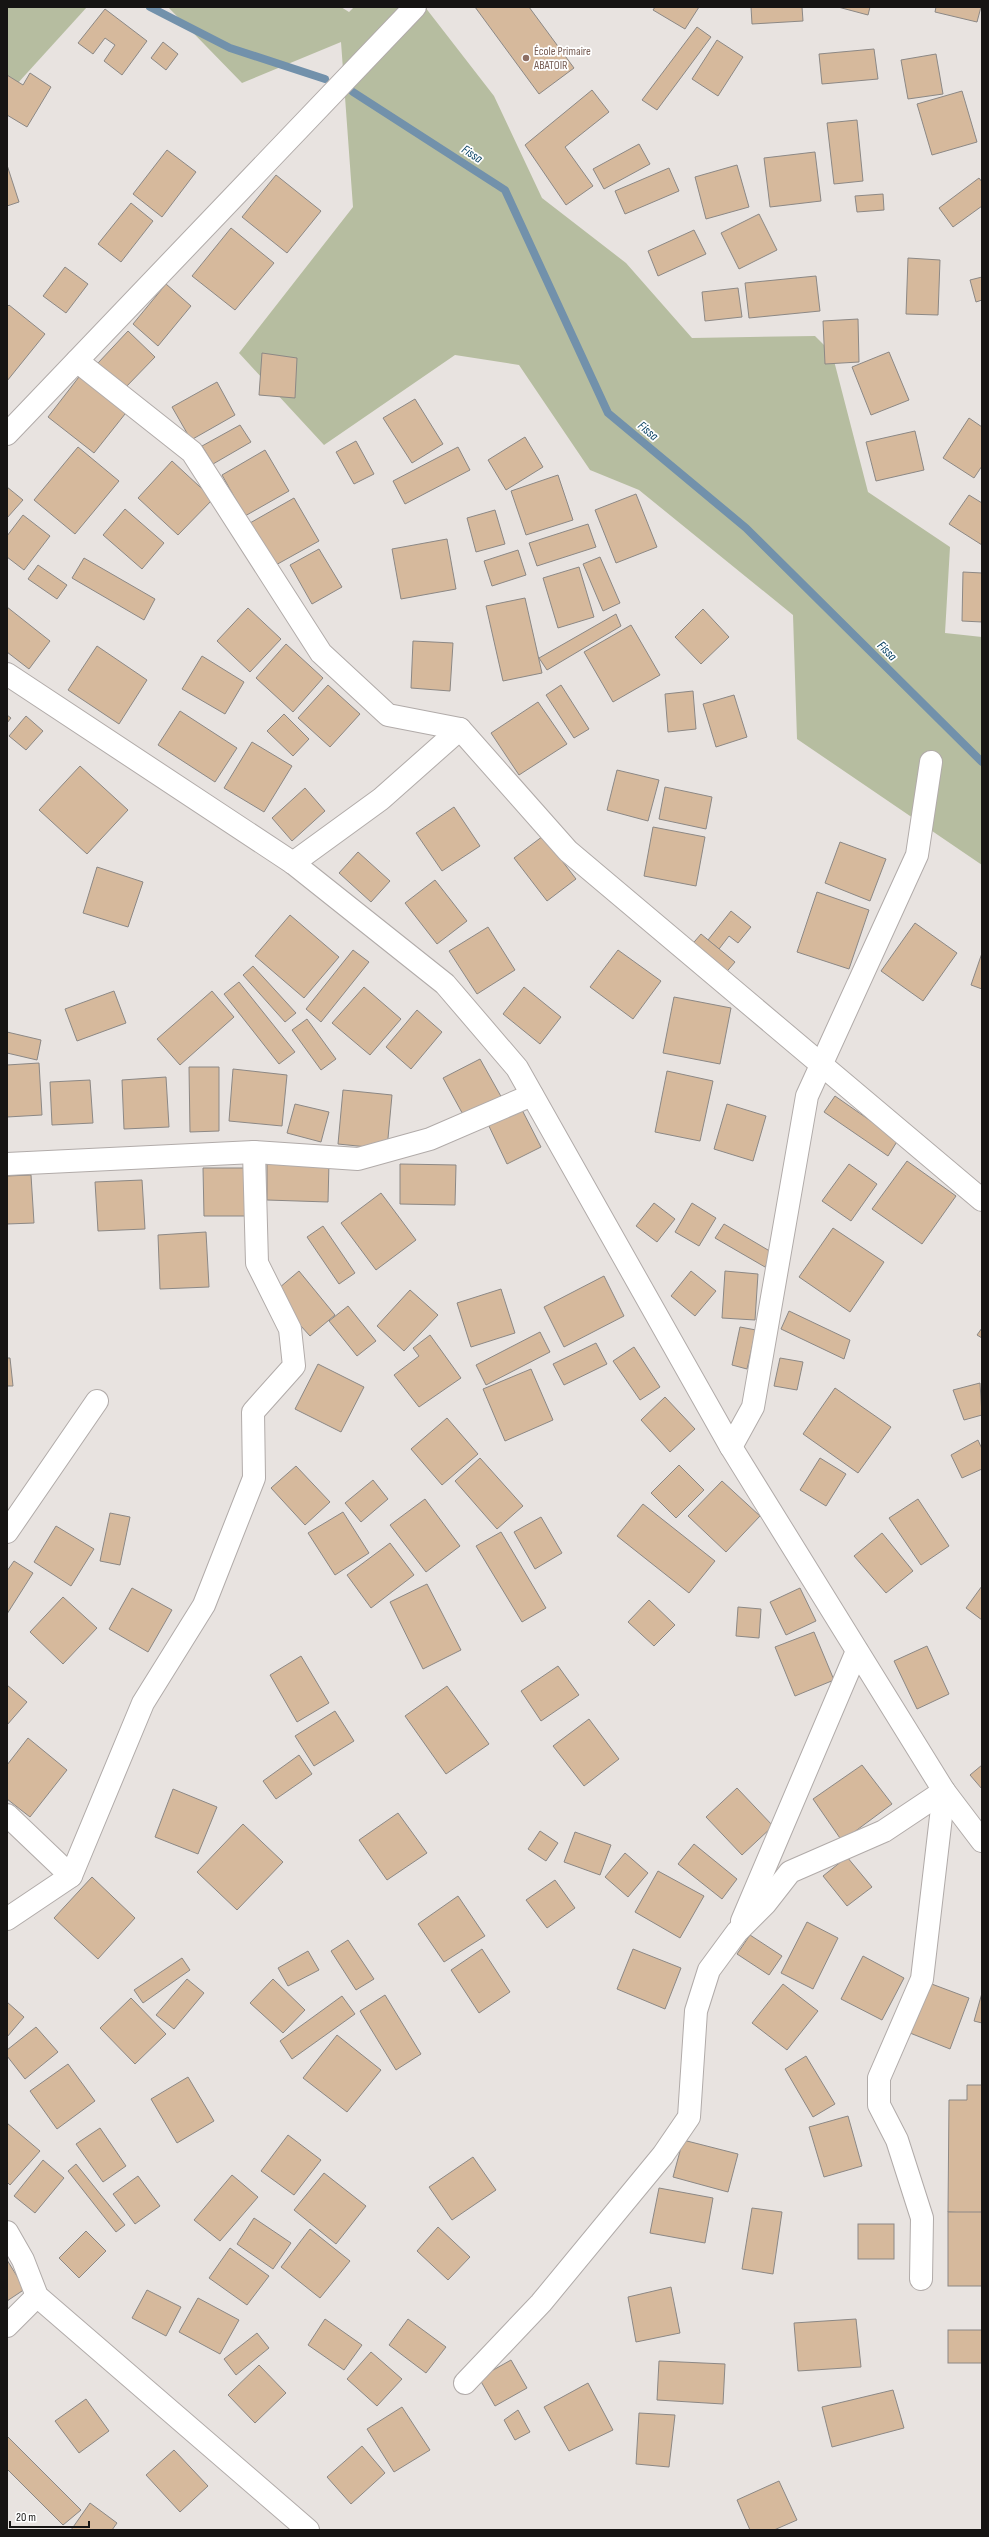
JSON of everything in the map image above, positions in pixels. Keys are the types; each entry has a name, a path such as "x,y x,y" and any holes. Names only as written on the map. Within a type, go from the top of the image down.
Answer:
{"street":[{"path":"7,434 415,7"},
{"path":"77,361 192,452 321,653 388,715 460,728 568,851 982,1200"},
{"path":"7,674 293,863 445,984 517,1068 731,1447 944,1791 982,1841"},
{"path":"293,863 381,799 460,728"},
{"path":"731,1447 753,1408 807,1096 823,1065 916,854 931,762"},
{"path":"7,1164 254,1152 358,1159 430,1139 532,1095"},
{"path":"7,1919 71,1876 143,1703 204,1605 254,1478 253,1412 294,1366 290,1329 256,1263 254,1152"},
{"path":"7,1532 97,1401"},
{"path":"737,1932 857,1651"},
{"path":"465,2383 541,2303 663,2155 689,2117 696,2011 709,1970 737,1932 765,1904 790,1872 884,1831 944,1791"},
{"path":"921,2279 922,2218 897,2140 879,2105 879,2078 922,1979 944,1791"},
{"path":"7,1815 71,1876"},
{"path":"7,2232 23,2260 37,2296 308,2530"},
{"path":"7,2326 37,2296"}],"green space":[{"path":"7,7 87,7 7,95"},
{"path":"168,7 341,7 349,12 354,7 425,7 494,96 542,198 626,263 692,338 815,336 832,353 868,492 950,547 945,633 982,637 982,865 797,739 793,615 639,490 590,470 519,365 455,355 324,445 239,353 353,207 341,42 242,83"}],"building":[{"path":"475,7 529,7 574,68 539,94"},
{"path":"655,7 699,7 685,29 653,10"},
{"path":"751,7 802,7 803,21 752,24"},
{"path":"838,7 870,7 868,15"},
{"path":"936,7 981,7 977,22 935,12"},
{"path":"105,9 147,41 122,75 104,61 115,45 105,38 93,54 78,43"},
{"path":"697,27 711,37 657,110 642,100"},
{"path":"717,40 743,57 718,96 692,79"},
{"path":"163,42 178,54 166,70 151,58"},
{"path":"874,49 878,79 822,84 819,54"},
{"path":"936,54 943,94 908,99 901,60"},
{"path":"30,73 51,87 27,127 7,115 7,75 23,85"},
{"path":"592,90 609,112 565,147 593,186 566,205 525,145"},
{"path":"962,91 977,142 932,155 917,104"},
{"path":"857,120 863,181 834,184 827,123"},
{"path":"639,144 650,164 604,189 593,169"},
{"path":"167,150 196,172 162,217 133,194"},
{"path":"815,152 821,201 770,207 764,158"},
{"path":"7,165 19,202 7,206"},
{"path":"737,165 749,207 706,219 695,177"},
{"path":"669,168 679,191 625,214 615,191"},
{"path":"276,175 321,211 287,253 242,217"},
{"path":"979,178 982,182 982,206 953,227 939,208"},
{"path":"883,194 884,210 857,212 855,196"},
{"path":"131,203 153,221 121,262 98,244"},
{"path":"759,214 777,250 739,269 721,233"},
{"path":"231,228 274,263 235,310 192,276"},
{"path":"694,230 706,254 658,276 648,251"},
{"path":"908,258 940,260 938,315 906,314"},
{"path":"65,267 88,284 66,313 43,296"},
{"path":"816,276 820,311 749,318 745,283"},
{"path":"982,277 982,300 976,302 970,280"},
{"path":"166,284 191,306 158,346 133,324"},
{"path":"738,288 742,317 705,321 702,292"},
{"path":"9,305 45,334 7,381 7,307"},
{"path":"858,319 859,362 825,364 823,321"},
{"path":"128,331 155,357 125,388 98,363"},
{"path":"889,352 909,400 871,415 852,367"},
{"path":"262,353 297,358 295,398 259,395"},
{"path":"82,373 129,409 94,453 48,417"},
{"path":"217,382 235,415 191,440 172,407"},
{"path":"415,399 443,444 412,463 383,418"},
{"path":"969,418 982,427 982,466 974,478 943,458"},
{"path":"240,425 251,442 213,464 202,446"},
{"path":"915,431 924,470 876,481 866,442"},
{"path":"525,437 543,467 506,490 488,460"},
{"path":"356,441 374,474 354,484 336,452"},
{"path":"78,447 119,481 75,534 34,500"},
{"path":"458,447 470,470 405,504 393,481"},
{"path":"265,450 289,491 245,516 222,475"},
{"path":"172,461 213,499 178,535 138,498"},
{"path":"558,475 573,520 526,535 511,491"},
{"path":"7,487 23,500 7,518"},
{"path":"636,494 657,547 616,563 595,510"},
{"path":"969,495 982,503 982,545 949,524"},
{"path":"294,498 319,541 274,566 250,523"},
{"path":"125,509 164,543 142,569 103,535"},
{"path":"495,510 505,544 476,552 467,518"},
{"path":"23,515 50,536 24,570 7,557 7,536"},
{"path":"588,524 596,547 537,566 529,543"},
{"path":"447,539 456,589 401,599 392,549"},
{"path":"319,549 342,587 312,604 290,565"},
{"path":"518,550 526,575 492,586 484,561"},
{"path":"600,557 620,603 603,611 583,564"},
{"path":"84,558 155,599 144,620 72,578"},
{"path":"38,565 67,585 57,599 28,579"},
{"path":"579,567 594,617 558,628 543,578"},
{"path":"963,572 982,573 982,622 962,621"},
{"path":"525,598 542,673 503,681 486,606"},
{"path":"7,607 50,641 29,669 7,652"},
{"path":"248,608 281,639 250,672 217,641"},
{"path":"703,609 729,637 701,664 675,637"},
{"path":"616,614 621,626 547,670 539,658"},
{"path":"631,625 660,675 613,702 584,652"},
{"path":"413,641 453,643 450,691 411,688"},
{"path":"286,644 323,678 293,712 256,678"},
{"path":"97,646 147,680 119,724 68,690"},
{"path":"202,656 244,682 225,714 182,689"},
{"path":"328,685 360,714 330,747 298,718"},
{"path":"561,685 589,729 574,738 546,695"},
{"path":"693,691 696,729 668,732 665,694"},
{"path":"734,695 747,737 716,747 703,704"},
{"path":"538,702 567,744 519,775 491,733"},
{"path":"180,711 237,748 215,782 158,745"},
{"path":"284,714 309,739 293,756 267,731"},
{"path":"7,715 11,718 7,723"},
{"path":"26,716 43,731 26,750 9,736"},
{"path":"252,742 292,766 264,812 224,788"},
{"path":"80,766 128,810 87,854 39,810"},
{"path":"617,770 659,780 648,821 607,810"},
{"path":"665,787 712,797 706,829 659,819"},
{"path":"305,788 325,811 292,841 272,818"},
{"path":"454,807 480,846 442,871 416,833"},
{"path":"653,827 705,837 696,886 644,876"},
{"path":"543,836 576,879 547,901 514,858"},
{"path":"840,842 886,859 870,901 825,883"},
{"path":"358,852 390,881 371,902 339,873"},
{"path":"97,867 143,882 128,927 83,913"},
{"path":"435,880 467,921 437,944 405,903"},
{"path":"817,892 869,910 849,969 797,952"},
{"path":"731,911 751,927 738,943 729,936 719,949 708,940"},
{"path":"290,915 339,957 304,998 255,956"},
{"path":"915,923 957,953 923,1001 881,971"},
{"path":"488,927 515,970 477,994 449,951"},
{"path":"701,934 735,962 723,976 689,948"},
{"path":"353,950 369,962 321,1022 306,1009"},
{"path":"618,950 661,981 633,1019 590,987"},
{"path":"982,953 982,989 971,985"},
{"path":"253,966 296,1013 285,1022 243,975"},
{"path":"239,982 295,1052 279,1064 224,994"},
{"path":"364,987 401,1019 370,1055 332,1023"},
{"path":"524,987 561,1017 540,1044 503,1014"},
{"path":"114,991 126,1023 77,1041 65,1009"},
{"path":"212,991 234,1017 180,1065 157,1039"},
{"path":"674,997 731,1008 720,1064 663,1053"},
{"path":"417,1010 442,1032 411,1069 386,1047"},
{"path":"307,1019 336,1059 321,1070 292,1030"},
{"path":"7,1032 41,1040 37,1060 7,1053"},
{"path":"480,1059 503,1100 466,1120 443,1078"},
{"path":"39,1063 42,1115 7,1117 7,1065"},
{"path":"189,1067 219,1067 219,1131 190,1132"},
{"path":"233,1069 287,1075 282,1126 229,1121"},
{"path":"667,1071 713,1081 700,1141 655,1132"},
{"path":"166,1077 169,1127 124,1129 122,1080"},
{"path":"90,1080 93,1123 52,1125 50,1082"},
{"path":"343,1090 392,1095 387,1149 338,1144"},
{"path":"835,1096 898,1140 888,1156 824,1112"},
{"path":"295,1104 329,1112 321,1142 287,1133"},
{"path":"727,1104 766,1116 753,1161 714,1149"},
{"path":"520,1106 541,1147 507,1164 487,1122"},
{"path":"267,1160 329,1162 328,1202 267,1200"},
{"path":"907,1161 956,1196 922,1244 872,1209"},
{"path":"400,1164 456,1165 455,1205 400,1204"},
{"path":"849,1164 877,1184 851,1221 822,1201"},
{"path":"203,1168 248,1168 249,1216 204,1216"},
{"path":"31,1175 34,1223 7,1224 7,1176"},
{"path":"142,1180 145,1229 98,1231 95,1182"},
{"path":"381,1193 416,1240 376,1270 341,1223"},
{"path":"654,1203 675,1219 657,1242 636,1226"},
{"path":"692,1203 716,1218 699,1246 675,1232"},
{"path":"724,1224 773,1253 765,1267 715,1238"},
{"path":"323,1226 355,1273 339,1284 307,1237"},
{"path":"833,1228 884,1262 850,1312 799,1277"},
{"path":"206,1232 209,1287 160,1289 158,1235"},
{"path":"299,1271 335,1315 310,1336 272,1294"},
{"path":"691,1271 716,1291 695,1316 671,1296"},
{"path":"725,1271 758,1274 755,1320 722,1318"},
{"path":"604,1276 624,1316 564,1347 544,1307"},
{"path":"501,1289 515,1333 471,1347 457,1303"},
{"path":"410,1290 438,1315 404,1351 377,1326"},
{"path":"348,1306 376,1341 357,1356 329,1321"},
{"path":"789,1311 850,1340 844,1359 781,1329"},
{"path":"740,1327 756,1330 747,1369 732,1365"},
{"path":"982,1328 982,1338 977,1335"},
{"path":"540,1332 550,1352 486,1385 476,1365"},
{"path":"430,1335 461,1378 419,1407 394,1375 419,1356 413,1348"},
{"path":"596,1343 607,1364 564,1385 553,1364"},
{"path":"634,1347 660,1387 640,1400 613,1361"},
{"path":"7,1358 10,1358 13,1386 7,1386"},
{"path":"780,1358 803,1362 797,1390 774,1386"},
{"path":"318,1364 364,1387 341,1432 295,1409"},
{"path":"531,1369 553,1420 505,1441 483,1389"},
{"path":"980,1383 982,1415 964,1420 953,1390"},
{"path":"835,1388 891,1427 858,1473 803,1434"},
{"path":"665,1397 695,1429 670,1452 641,1420"},
{"path":"447,1418 478,1454 442,1485 411,1449"},
{"path":"978,1440 982,1449 982,1469 962,1478 951,1455"},
{"path":"480,1458 523,1506 497,1529 455,1481"},
{"path":"820,1458 846,1474 826,1506 800,1490"},
{"path":"679,1465 704,1490 676,1518 651,1493"},
{"path":"296,1466 330,1502 305,1525 271,1488"},
{"path":"373,1480 388,1499 361,1522 345,1503"},
{"path":"722,1481 760,1516 726,1552 688,1516"},
{"path":"425,1499 460,1546 426,1572 390,1525"},
{"path":"918,1499 949,1546 921,1565 889,1518"},
{"path":"643,1504 715,1561 689,1593 617,1536"},
{"path":"343,1512 369,1553 335,1575 308,1533"},
{"path":"110,1513 130,1517 120,1565 100,1561"},
{"path":"541,1517 562,1553 535,1569 514,1532"},
{"path":"56,1526 94,1549 71,1586 34,1562"},
{"path":"501,1532 546,1608 522,1622 476,1546"},
{"path":"882,1533 913,1571 886,1593 854,1556"},
{"path":"390,1543 414,1575 371,1608 347,1575"},
{"path":"14,1561 33,1573 7,1614 7,1571"},
{"path":"427,1584 461,1650 423,1669 390,1602"},
{"path":"982,1586 982,1620 966,1608"},
{"path":"132,1588 172,1610 148,1652 109,1629"},
{"path":"800,1588 816,1621 786,1635 770,1602"},
{"path":"63,1597 97,1628 63,1664 30,1632"},
{"path":"649,1600 675,1625 654,1646 628,1622"},
{"path":"738,1607 761,1609 759,1638 736,1636"},
{"path":"814,1632 834,1680 795,1696 775,1647"},
{"path":"927,1646 949,1694 917,1709 894,1661"},
{"path":"301,1656 329,1703 297,1722 270,1675"},
{"path":"558,1666 579,1695 541,1721 521,1691"},
{"path":"7,1685 27,1702 7,1725"},
{"path":"447,1686 489,1744 446,1774 405,1716"},
{"path":"335,1711 354,1741 314,1766 295,1736"},
{"path":"589,1719 619,1759 584,1786 553,1746"},
{"path":"28,1738 67,1770 30,1817 7,1799 7,1765"},
{"path":"299,1755 312,1774 276,1799 263,1781"},
{"path":"862,1765 892,1804 842,1841 813,1799"},
{"path":"982,1765 982,1789 970,1775"},
{"path":"737,1788 773,1826 742,1855 706,1817"},
{"path":"173,1789 217,1807 198,1854 155,1837"},
{"path":"398,1813 427,1853 387,1880 359,1840"},
{"path":"243,1824 283,1862 237,1910 197,1872"},
{"path":"540,1831 558,1843 546,1861 528,1849"},
{"path":"575,1832 611,1845 600,1875 564,1862"},
{"path":"694,1844 737,1879 722,1899 678,1864"},
{"path":"625,1853 648,1873 628,1897 605,1877"},
{"path":"847,1857 872,1887 847,1906 823,1876"},
{"path":"658,1871 704,1896 680,1938 635,1912"},
{"path":"92,1877 135,1918 98,1959 54,1918"},
{"path":"555,1880 575,1908 547,1928 526,1900"},
{"path":"458,1896 485,1936 444,1962 418,1924"},
{"path":"807,1922 838,1938 813,1989 781,1973"},
{"path":"750,1935 782,1956 769,1975 737,1954"},
{"path":"348,1940 374,1979 356,1990 331,1951"},
{"path":"482,1949 510,1992 479,2013 451,1970"},
{"path":"633,1949 681,1968 665,2009 617,1989"},
{"path":"308,1951 319,1970 288,1986 278,1968"},
{"path":"863,1956 904,1978 882,2020 841,1999"},
{"path":"182,1958 190,1970 143,2003 134,1990"},
{"path":"187,1979 204,1993 174,2029 156,2015"},
{"path":"273,1979 305,2010 283,2033 250,2003"},
{"path":"929,1983 969,1998 950,2049 910,2033"},
{"path":"783,1984 818,2011 787,2050 752,2023"},
{"path":"982,1993 982,2023 974,2021"},
{"path":"385,1995 421,2054 396,2070 360,2011"},
{"path":"342,1996 355,2014 292,2059 280,2041"},
{"path":"131,1998 166,2034 135,2064 100,2028"},
{"path":"7,2002 24,2017 7,2037"},
{"path":"36,2027 58,2052 25,2079 7,2056 7,2050"},
{"path":"337,2035 381,2070 347,2112 303,2078"},
{"path":"806,2056 835,2104 813,2117 785,2069"},
{"path":"68,2064 95,2101 57,2129 30,2091"},
{"path":"188,2077 214,2121 177,2143 151,2099"},
{"path":"967,2085 982,2085 982,2214 948,2212 949,2100 967,2100"},
{"path":"848,2116 862,2166 824,2177 809,2127"},
{"path":"7,2123 40,2151 10,2185 7,2182"},
{"path":"100,2128 126,2166 103,2182 76,2144"},
{"path":"288,2135 321,2160 294,2195 261,2171"},
{"path":"683,2140 738,2154 728,2192 673,2177"},
{"path":"473,2157 496,2190 452,2220 429,2187"},
{"path":"43,2160 64,2178 35,2213 14,2196"},
{"path":"76,2164 125,2225 116,2232 68,2171"},
{"path":"324,2173 366,2206 336,2244 294,2210"},
{"path":"232,2175 258,2197 220,2241 194,2220"},
{"path":"138,2176 160,2206 135,2224 113,2194"},
{"path":"659,2188 713,2198 705,2243 650,2233"},
{"path":"752,2208 782,2212 773,2274 742,2269"},
{"path":"948,2212 982,2212 982,2286 948,2286"},
{"path":"254,2218 291,2243 273,2269 237,2244"},
{"path":"858,2224 894,2224 894,2259 858,2259"},
{"path":"438,2227 470,2257 448,2280 417,2251"},
{"path":"310,2229 350,2261 320,2298 281,2267"},
{"path":"86,2231 106,2251 79,2278 59,2258"},
{"path":"230,2248 269,2276 247,2305 209,2278"},
{"path":"7,2260 25,2289 7,2301"},
{"path":"671,2287 680,2333 636,2342 628,2297"},
{"path":"147,2290 181,2307 166,2336 132,2318"},
{"path":"198,2298 239,2320 220,2354 179,2332"},
{"path":"325,2319 362,2345 344,2370 308,2345"},
{"path":"408,2319 446,2347 426,2373 389,2345"},
{"path":"856,2319 861,2367 798,2371 794,2323"},
{"path":"948,2330 982,2330 982,2363 948,2363"},
{"path":"257,2333 269,2348 236,2375 224,2359"},
{"path":"371,2352 402,2379 377,2406 347,2379"},
{"path":"511,2360 527,2388 495,2406 479,2378"},
{"path":"659,2361 725,2364 723,2404 657,2400"},
{"path":"259,2365 286,2393 255,2423 228,2395"},
{"path":"588,2383 613,2430 569,2451 544,2407"},
{"path":"893,2390 904,2428 832,2447 822,2407"},
{"path":"86,2399 109,2431 79,2453 55,2421"},
{"path":"402,2407 430,2450 394,2472 367,2429"},
{"path":"518,2410 530,2432 515,2440 504,2420"},
{"path":"639,2413 675,2415 669,2467 636,2464"},
{"path":"7,2436 81,2510 63,2525 7,2469"},
{"path":"362,2446 385,2473 351,2504 327,2477"},
{"path":"174,2450 208,2486 180,2512 146,2475"},
{"path":"779,2481 797,2520 774,2530 750,2530 737,2500"},
{"path":"90,2503 117,2523 112,2530 71,2530"}],"waterway":[{"name":"Fissa","path":"150,7 230,48 325,79"},
{"name":"Fissa","path":"353,92 505,190 608,413 746,528 982,762"}],"place":[{"name":"École Primaire ABATOIR","path":"526,58"}]}
